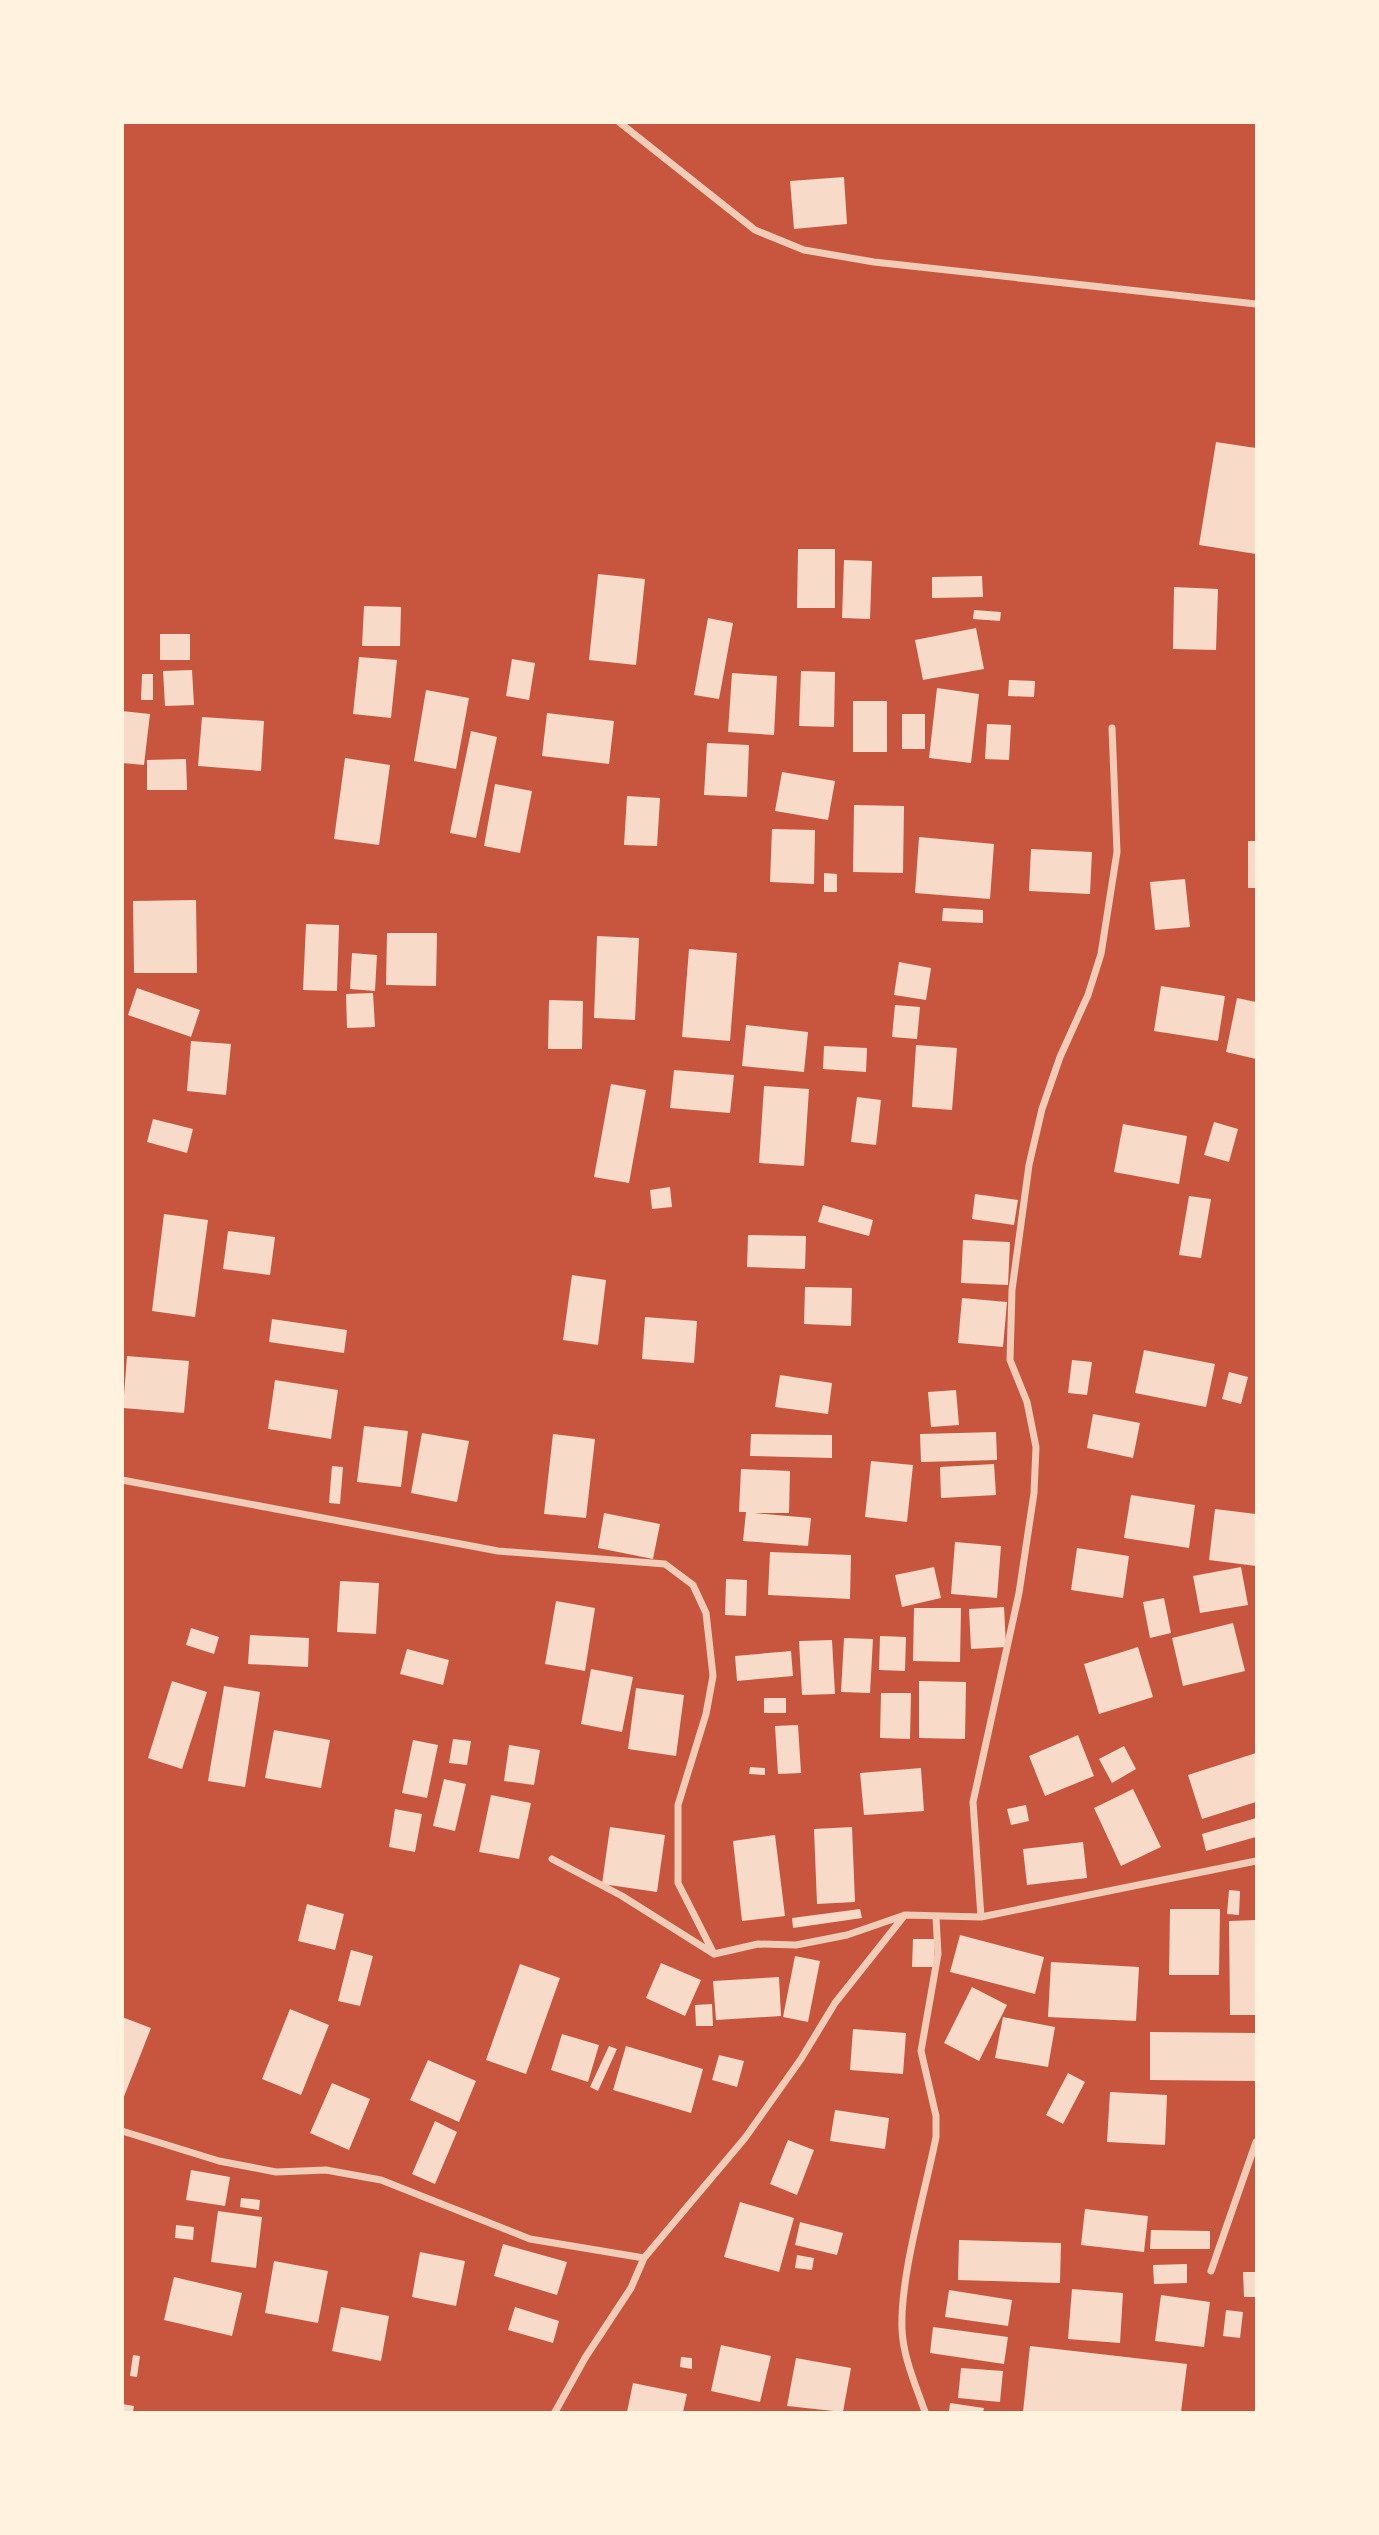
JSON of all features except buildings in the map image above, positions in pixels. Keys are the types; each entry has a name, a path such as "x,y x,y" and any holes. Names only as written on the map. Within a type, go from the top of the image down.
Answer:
{"street":[{"path":"619,122 755,230 804,250 874,262 1256,304"},
{"path":"981,1917 973,1802 1019,1594 1035,1470 1036,1447 1027,1402 1010,1360 1012,1290 1029,1165 1042,1109 1060,1058 1088,995 1101,954 1117,852 1112,728"},
{"path":"122,1480 498,1551 665,1564 693,1585 706,1613 713,1676 706,1714 678,1805 678,1883 714,1954"},
{"path":"552,1859 622,1895 714,1954 758,1944 796,1945 847,1935 905,1915 981,1917 1256,1861"},
{"path":"555,2413 585,2358 631,2288 643,2258 745,2138 802,2059 835,2003 905,1915"},
{"path":"925,2413 906,2355 902,2330 904,2295 936,2137 936,2116 921,2051 938,1954 936,1917"},
{"path":"122,2131 219,2161 276,2172 327,2170 382,2180 530,2239 643,2258"},
{"path":"1212,2271 1256,2142"}]}
